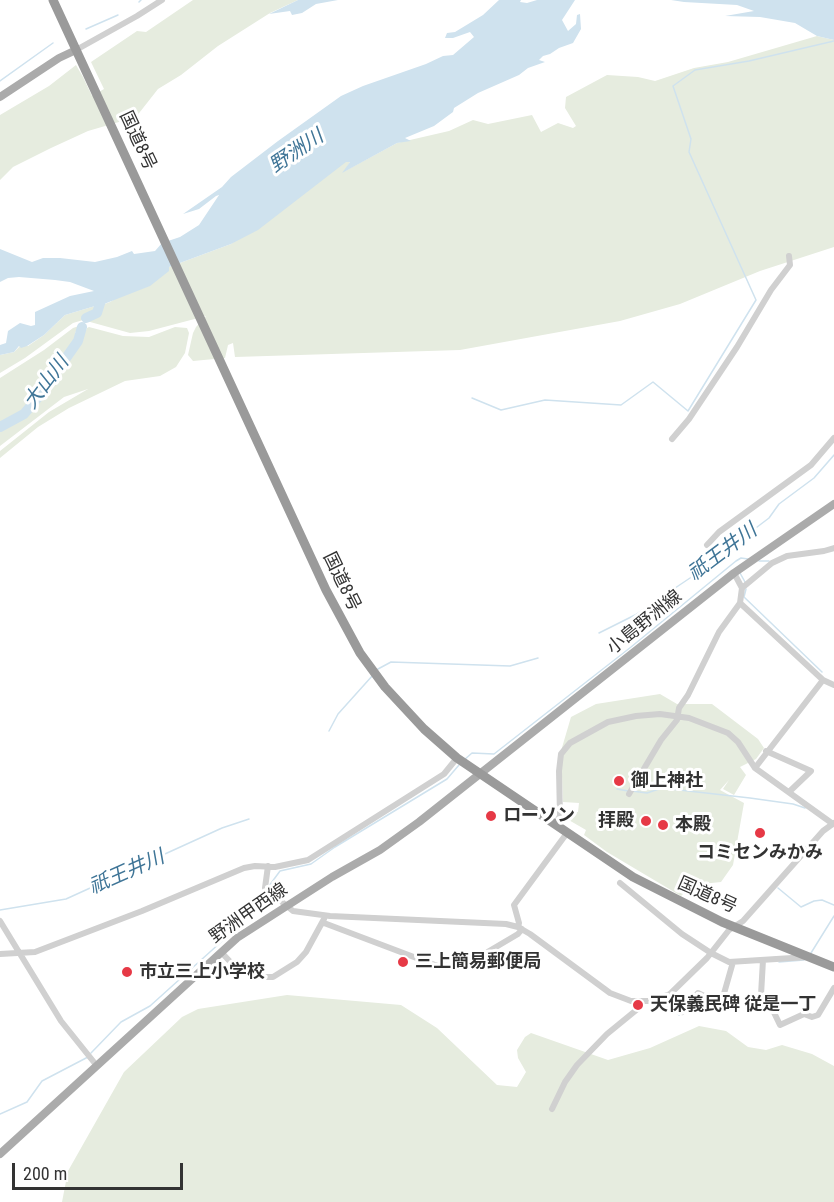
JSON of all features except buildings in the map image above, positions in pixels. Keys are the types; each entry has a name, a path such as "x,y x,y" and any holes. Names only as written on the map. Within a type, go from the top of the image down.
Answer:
{"highway":[{"name":"国道8号","path":"53,0 344,626 372,671 421,731 617,867 653,888 722,922 834,967"}],"main road":[{"path":"0,97 59,58 78,54"},
{"name":"小島野洲線","path":"481,774 734,573 834,504"},
{"name":"野洲甲西線","path":"0,1154 237,938 380,850 481,774"}],"street":[{"path":"78,54 162,0"},
{"path":"672,439 695,410 771,290 790,265 789,256"},
{"path":"707,545 719,532 811,465 834,438"},
{"path":"742,588 772,563 787,556 834,548"},
{"path":"629,794 651,756 677,720 679,708 688,695 719,632 740,603 742,588 734,573"},
{"path":"740,603 823,680 834,685"},
{"path":"755,768 823,680"},
{"path":"324,919 506,924 520,928 620,999 642,1002 663,998 670,994 711,953 729,930 743,921 823,831 834,824 755,768 738,742 728,733 708,724 660,714 608,722 570,743 561,754 560,816 555,825"},
{"path":"766,751 811,771 789,792"},
{"path":"0,954 35,952 142,911 244,868 308,860 444,774 457,758"},
{"path":"268,866 265,888 293,912 324,919 435,965 458,965 474,960 518,934 520,928 514,905 567,833"},
{"path":"620,883 682,934 711,953 733,962 808,957"},
{"path":"221,952 237,969 249,975 273,977 297,962 324,919"},
{"path":"0,921 61,1021 96,1066"},
{"path":"763,960 761,995 768,1000 780,1025 804,1014 812,1017 818,1015 834,988"},
{"path":"663,998 682,1012 698,993 721,1004 733,962"},
{"path":"552,1109 565,1082 577,1065 607,1034 640,1007 642,1002"}],"shaded area":[{"path":"193,0 298,0 270,13 218,46 181,75 158,89 136,117 88,131 51,148 13,167 0,180 0,115 49,86 76,65 92,96 104,89 91,62 137,31 146,32"},
{"path":"817,36 834,40 834,247 760,271 680,304 620,321 460,350 235,357 233,343 228,345 225,358 193,361 188,355 193,333 206,316 149,331 130,333 83,320 73,323 0,373 0,355 14,352 20,346 28,346 44,335 65,315 95,306 93,313 85,317 92,319 99,306 110,302 169,267 231,244 346,161 350,162 345,171 397,143 449,131 473,120 488,124 532,115 541,132 558,123 573,128 576,126 565,108 566,97 607,75 638,77 655,81 694,68 728,62"},
{"path":"79,326 75,333 76,337 83,337 89,327 123,336 149,337 175,327 187,328 189,333 185,353 176,367 160,376 125,381 69,408 38,427 0,458 0,451 49,412 88,389 64,397 0,446 0,378"},
{"path":"660,694 677,704 712,704 758,739 764,748 756,759 740,767 746,775 734,795 723,789 729,780 720,790 744,803 733,865 721,882 692,885 681,896 607,852 584,835 586,830 567,819 565,813 578,812 579,803 563,802 561,751 571,717 596,704"},
{"path":"287,995 401,1005 437,1028 497,1085 517,1087 526,1072 518,1058 517,1050 525,1037 531,1033 608,1060 650,1048 699,1026 726,1031 748,1047 766,1050 782,1045 812,1054 834,1066 834,1202 62,1202 68,1171 124,1072 182,1017 198,1009"}],"water":[{"path":"298,0 338,0 316,4 302,13 292,15 290,11 269,14"},
{"name":"野洲川","path":"499,0 521,0 520,2 527,3 537,0 575,0 562,20 568,31 576,24 577,15 580,14 581,29 573,43 539,60 545,62 478,93 454,108 453,112 434,126 405,138 411,141 397,143 342,173 350,162 346,162 258,230 231,244 169,267 169,271 150,286 99,306 91,319 88,317 95,310 95,306 65,315 44,335 27,346 21,348 19,346 14,352 0,355 0,345 6,343 8,331 20,323 35,325 35,312 70,296 94,291 70,282 55,280 19,277 8,278 0,282 0,249 32,262 43,258 60,258 95,262 132,251 134,254 155,251 162,243 180,237 199,225 219,195 199,209 183,214 341,96 443,56 453,55 474,37 470,32 453,38 445,38 447,33 455,32 483,15"},
{"path":"671,0 834,0 834,40 817,36 795,23 760,17 725,16 754,11 737,5"}],"waterway":[{"path":"86,29 118,15"},
{"path":"472,398 501,410 545,400 621,405 653,382 688,411 756,300 689,152 691,139 673,86 695,70 749,61 834,41"},
{"path":"0,81 53,43"},
{"name":"大山川","path":"86,318 97,313 102,297"},
{"name":"大山川","path":"0,427 24,414 40,395 78,341 82,327"},
{"name":"祇王井川","path":"599,633 635,615 690,578 769,518 779,504 814,478 834,455"},
{"path":"464,760 472,753 494,754 736,561 741,558 748,559"},
{"path":"759,561 769,561"},
{"path":"740,573 745,582"},
{"path":"746,589 744,597 822,672"},
{"name":"祇王井川","path":"378,669 391,662 510,666 538,658"},
{"name":"祇王井川","path":"329,731 338,714 373,675"},
{"path":"269,886 280,871 311,864 447,779 459,765"},
{"path":"632,791 647,793 662,788 793,804 805,808"},
{"path":"617,789 628,791"},
{"name":"祇王井川","path":"0,910 66,899 222,828 249,819"},
{"path":"778,888 801,907 822,900 834,905"},
{"path":"91,1053 121,1022 150,1006 221,942 242,921 265,890"},
{"path":"811,953 834,916"},
{"path":"779,962 804,960"},
{"path":"664,1004 679,1015"},
{"path":"0,1114 27,1102 42,1081 88,1057"}],"place":[{"name":"御上神社","path":"619,781"},
{"name":"ローソン","path":"491,816"},
{"name":"拝殿","path":"646,821"},
{"name":"本殿","path":"663,825"},
{"name":"コミセンみかみ","path":"760,833"},
{"name":"三上簡易郵便局","path":"403,962"},
{"name":"市立三上小学校","path":"127,972"},
{"name":"天保義民碑 従是一丁","path":"638,1005"}]}
